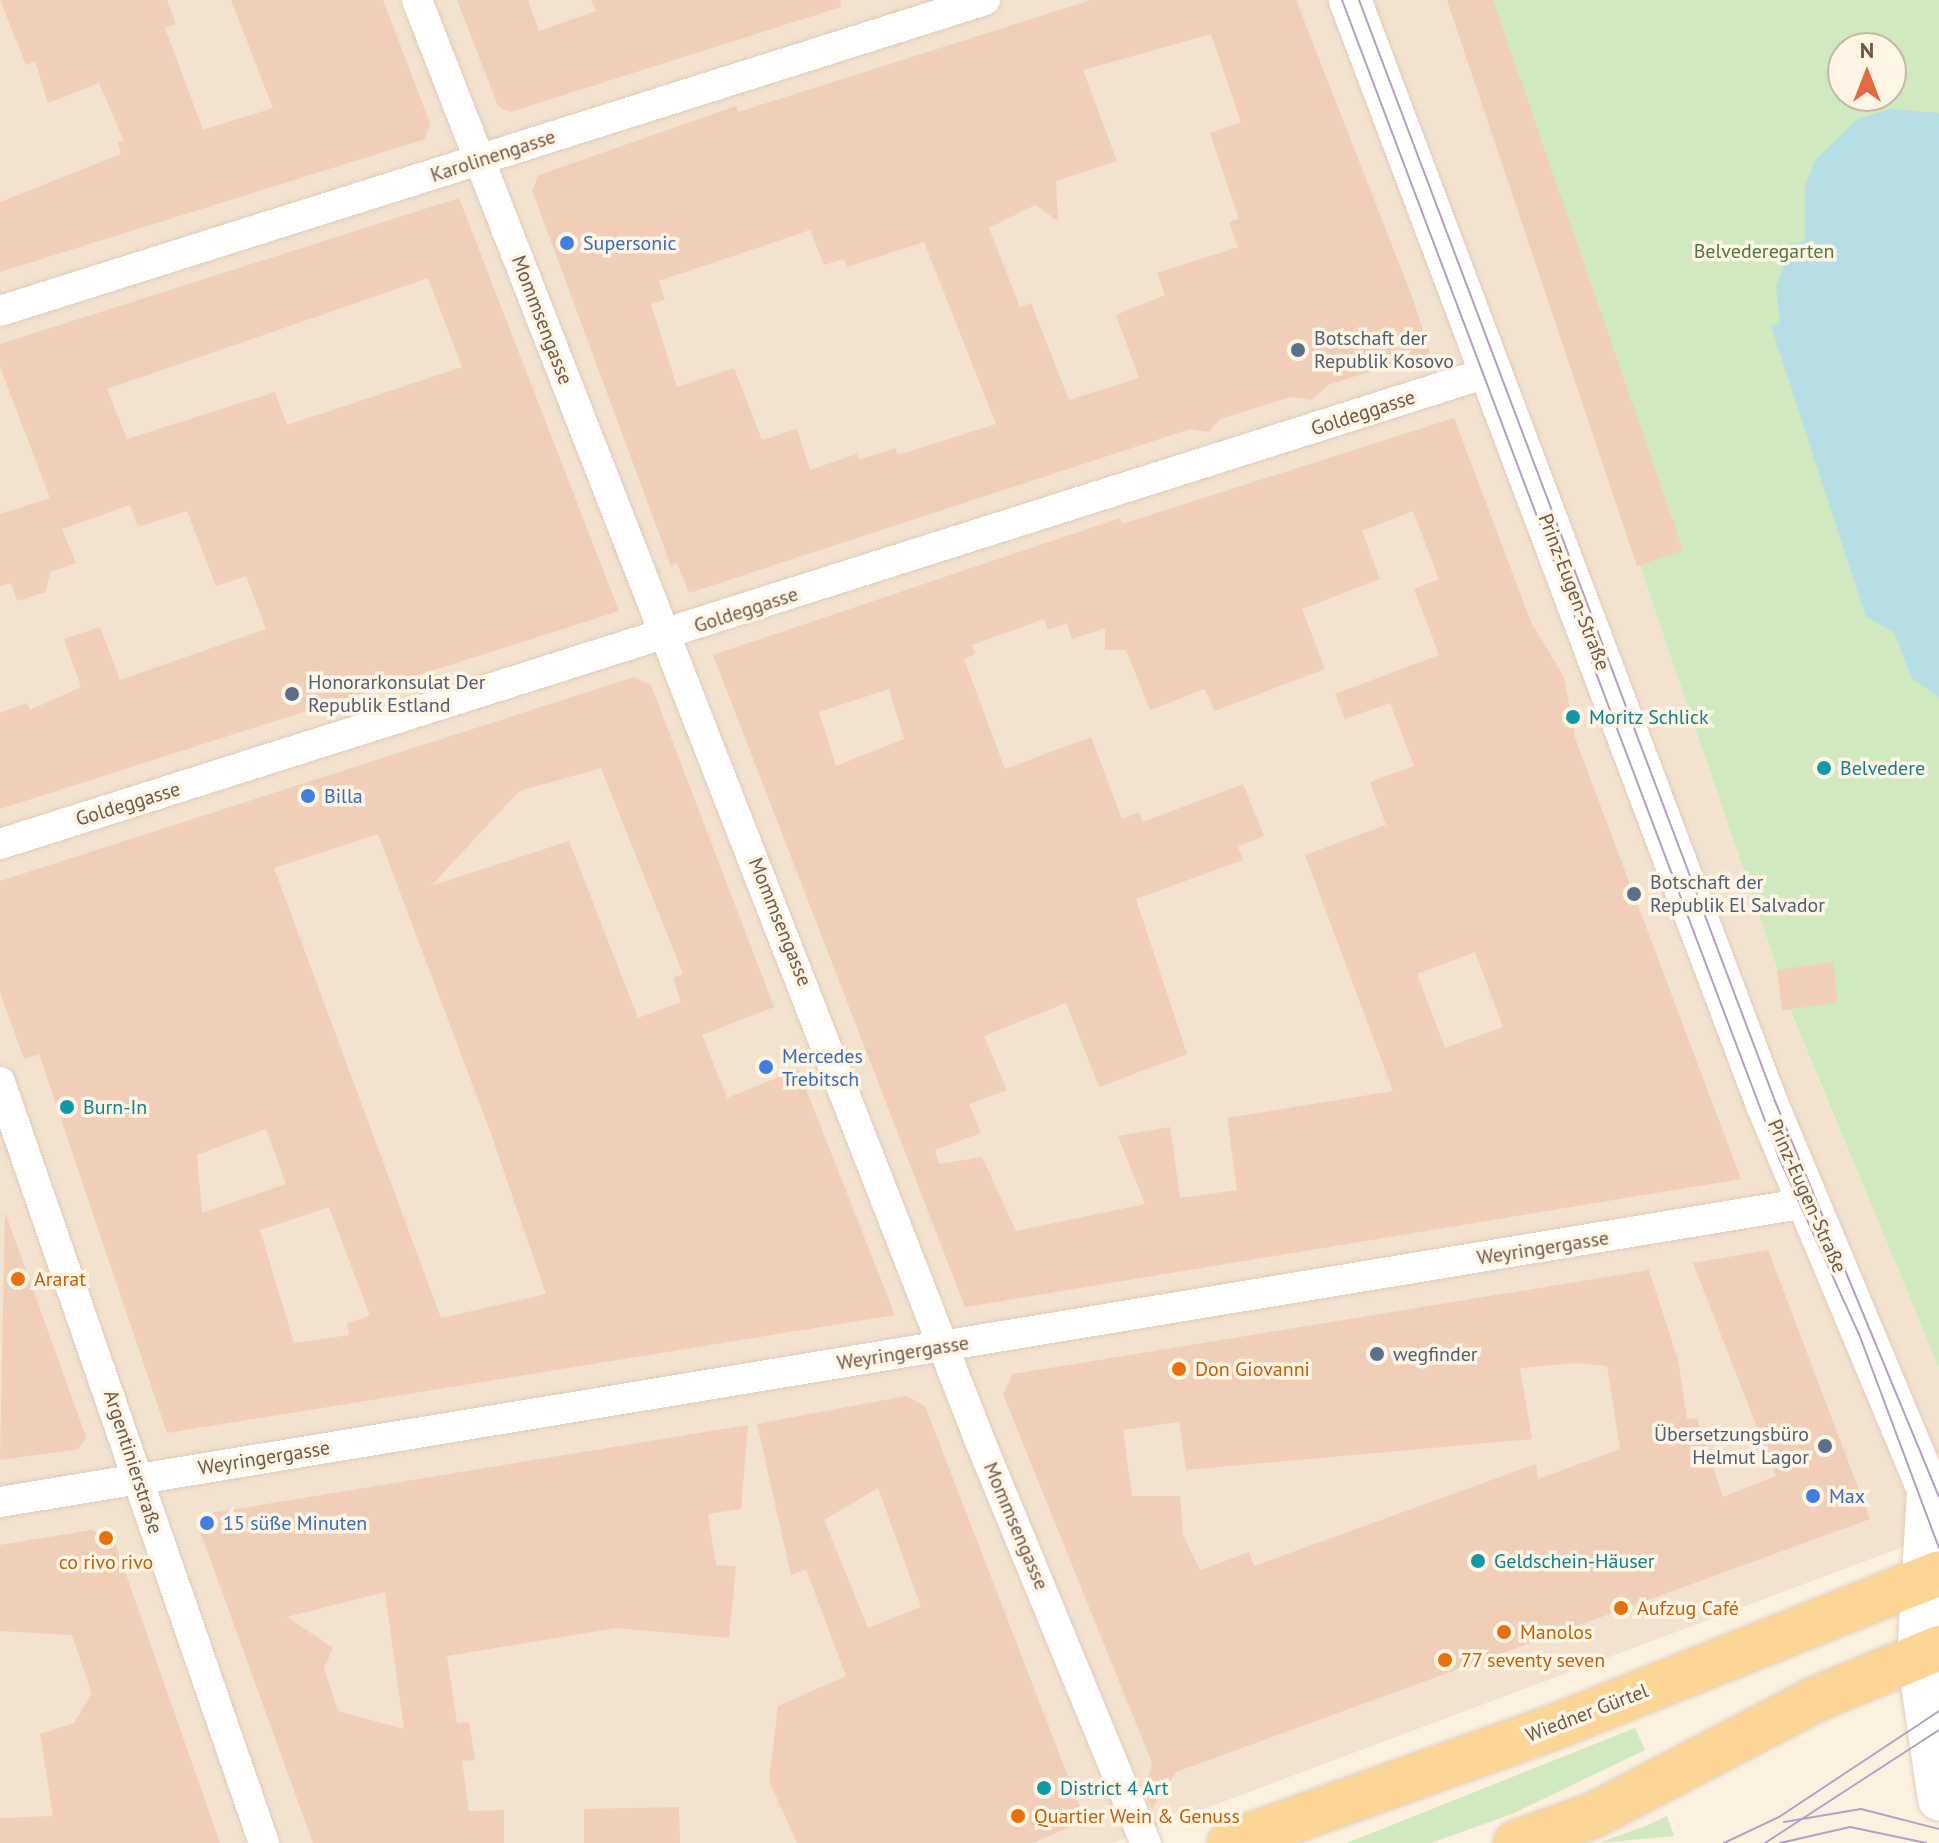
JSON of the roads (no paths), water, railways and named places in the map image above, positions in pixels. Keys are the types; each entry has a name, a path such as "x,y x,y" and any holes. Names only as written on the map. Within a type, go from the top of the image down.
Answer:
{"main road":[{"name":"Wiedner Gürtel","path":"1230,1843 1562,1724 1931,1577"},
{"path":"1516,1843 1594,1815 1816,1699 1929,1652"}],"street":[{"name":"Mommsengasse","path":"417,0 949,1345 982,1446 1146,1843"},
{"name":"Karolinengasse","path":"0,311 985,0"},
{"name":"Prinz-Eugen-Straße","path":"1350,0 1807,1203 1868,1333 1933,1504"},
{"name":"Goldeggasse","path":"0,844 1490,372"},
{"name":"Argentinierstraße","path":"0,1082 264,1843"},
{"name":"Weyringergasse","path":"0,1502 1807,1203"},
{"path":"1933,1504 1929,1652 1939,1799"}],"water":[{"path":"1881,112 1939,113 1939,697 1912,679 1894,632 1866,617 1771,326 1780,323 1776,287 1791,244 1805,241 1805,187 1815,160 1857,119"}],"tram line":[{"path":"1342,0 1779,1158 1859,1334 1939,1548"},
{"path":"1359,0 1775,1101 1939,1496"},
{"path":"1724,1843 1779,1817 1939,1711"},
{"path":"1765,1843 1939,1730"},
{"path":"1784,1822 1861,1809 1939,1829"},
{"path":"1780,1843 1850,1827 1926,1843"}],"place":[{"name":"Supersonic","path":"567,243"},
{"name":"Botschaft der Republik Kosovo","path":"1298,350"},
{"name":"Honorarkonsulat Der Republik Estland","path":"292,694"},
{"name":"Moritz Schlick","path":"1573,717"},
{"name":"Belvedere","path":"1824,768"},
{"name":"Billa","path":"308,796"},
{"name":"Botschaft der Republik El Salvador","path":"1634,894"},
{"name":"Mercedes Trebitsch","path":"766,1067"},
{"name":"Burn-In","path":"67,1107"},
{"name":"Ararat","path":"18,1279"},
{"name":"wegfinder","path":"1377,1354"},
{"name":"Don Giovanni","path":"1179,1369"},
{"name":"Übersetzungsbüro Helmut Lagor","path":"1825,1446"},
{"name":"Max","path":"1813,1496"},
{"name":"15 süße Minuten","path":"207,1523"},
{"name":"co rivo rivo","path":"106,1538"},
{"name":"Geldschein-Häuser","path":"1478,1561"},
{"name":"Aufzug Café","path":"1621,1608"},
{"name":"Manolos","path":"1504,1632"},
{"name":"77 seventy seven","path":"1445,1660"},
{"name":"District 4 Art","path":"1044,1788"},
{"name":"Quartier Wein & Genuss","path":"1018,1816"}],"park label":[{"name":"Belvederegarten","path":"1764,251"}]}
